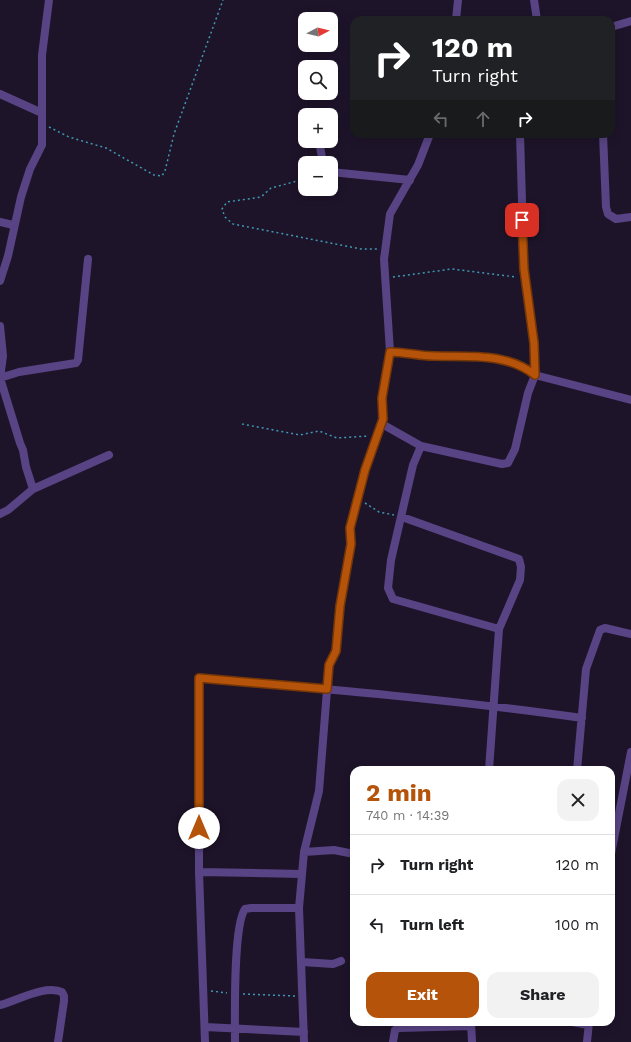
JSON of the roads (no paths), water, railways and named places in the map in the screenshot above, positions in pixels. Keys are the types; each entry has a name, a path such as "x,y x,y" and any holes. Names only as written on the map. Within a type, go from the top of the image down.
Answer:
{"street":[{"path":"0,281 8,256 14,225 30,169 42,145 42,54 48,3 40,0"},
{"path":"456,16 458,0"},
{"path":"534,0 536,16"},
{"path":"615,26 631,21"},
{"path":"0,94 42,113"},
{"path":"304,1042 299,908 304,852 319,791 329,665 336,651 340,606 351,544 350,528 357,497 382,424 382,398 390,352 385,278 385,248 390,214 410,180 428,138"},
{"path":"382,424 422,446 478,460 502,464 508,463 515,449 528,392 535,375 534,343 525,277 520,138"},
{"path":"603,138 606,207 608,214 616,219 631,217"},
{"path":"338,173 410,180"},
{"path":"0,222 14,225"},
{"path":"0,378 19,372 76,363 78,360 88,259"},
{"path":"0,326 4,356 0,378 20,443 24,450 26,467 33,490"},
{"path":"390,352 433,356 478,356 506,361 525,367 535,375 631,400"},
{"path":"422,446 413,465 391,560 388,588 393,599 499,629"},
{"path":"0,514 8,510 33,490 109,455"},
{"path":"402,517 520,559 520,580 499,629 489,766"},
{"path":"577,766 586,669 600,630 605,628 631,634"},
{"path":"205,1042 198,872 199,678 494,706 582,718"},
{"path":"615,822 631,752"},
{"path":"304,852 334,850 350,853"},
{"path":"198,872 302,874"},
{"path":"235,1042 239,929 240,920 245,909 299,908"},
{"path":"302,962 333,964 341,961"},
{"path":"0,1005 38,992 55,990 62,992 64,1001 58,1042"},
{"path":"393,1042 395,1030 399,1028 421,1026"},
{"path":"471,1026 472,1042"},
{"path":"587,1042 588,1026"},
{"path":"205,1027 304,1032"}]}
